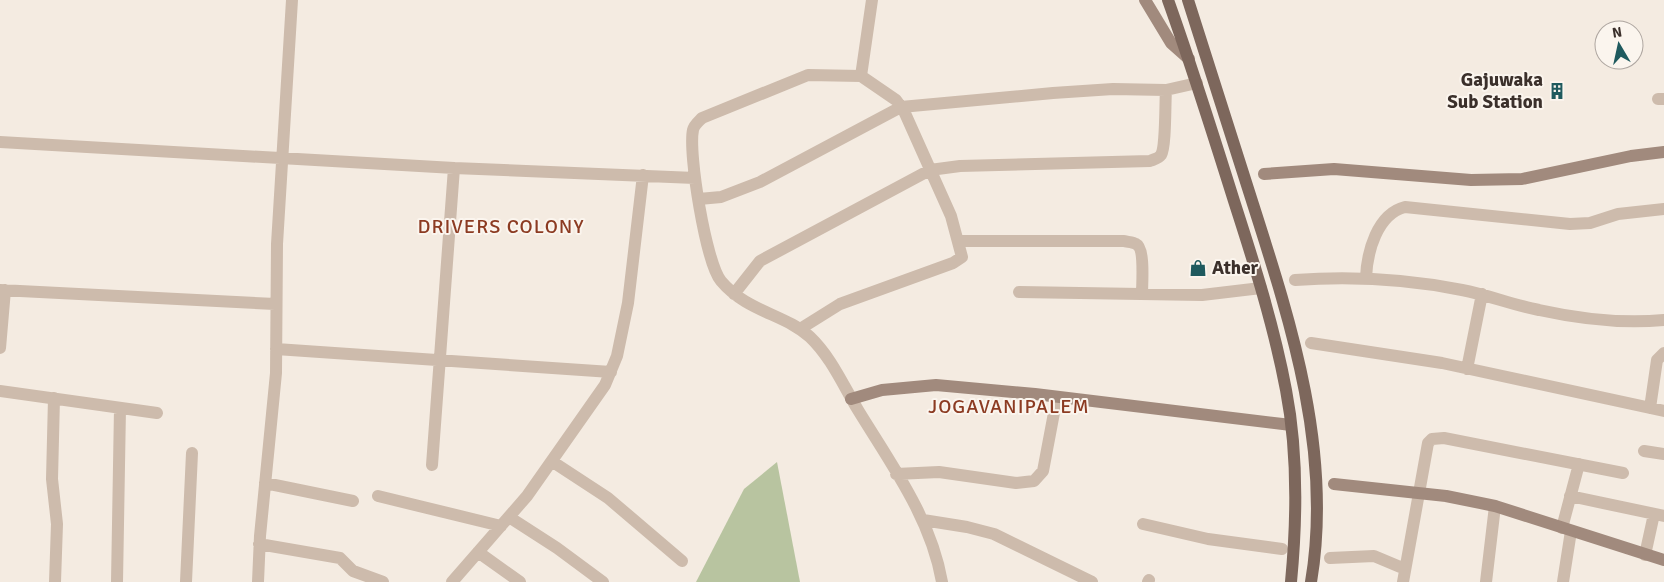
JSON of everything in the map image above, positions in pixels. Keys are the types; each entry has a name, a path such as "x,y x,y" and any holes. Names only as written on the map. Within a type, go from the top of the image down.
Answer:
{"main road":[{"path":"1168,0 1197,83 1276,340 1291,425 1294,484 1294,553 1291,582"},
{"path":"1188,0 1274,271 1306,389 1316,499 1311,582"}],"street":[{"path":"258,582 259,544 273,410 276,349 275,304 292,0"},
{"path":"861,76 872,0"},
{"path":"1144,0 1171,43 1189,59"},
{"path":"800,329 840,304 960,260 962,253 950,216 901,107 896,100 861,76 808,75 702,118 695,125 692,132 696,178 705,238 714,271 734,294 754,308 800,329 824,353 923,520 939,563 942,582"},
{"path":"699,199 721,197 760,182 901,107 1113,89 1166,90 1197,83"},
{"path":"734,294 760,261 930,170 960,166 1150,160 1157,158 1162,154 1166,90"},
{"path":"0,142 454,168 696,178"},
{"path":"1264,174 1334,169 1471,180 1522,179 1631,156 1664,152"},
{"path":"432,465 454,168"},
{"path":"452,582 505,522 553,462 593,405 611,372 628,303 643,175"},
{"path":"1366,278 1367,262 1373,241 1391,213 1405,207 1570,224 1590,223 1618,214 1664,209"},
{"path":"958,241 1124,241 1136,244 1140,247 1142,258 1142,294"},
{"path":"1295,280 1336,277 1421,283 1482,294 1538,310 1602,321 1642,322 1664,320"},
{"path":"1019,292 1202,294 1261,288"},
{"path":"0,348 2,290 275,304"},
{"path":"1467,368 1482,294"},
{"path":"1311,343 1467,368 1664,411"},
{"path":"276,349 611,372"},
{"path":"1650,408 1657,360 1664,353"},
{"path":"852,399 882,390 936,385 1057,397 1291,425"},
{"path":"0,391 158,413"},
{"path":"896,474 938,472 1009,483 1026,484 1034,481 1043,471 1057,397"},
{"path":"54,398 52,490 57,524 55,582"},
{"path":"117,582 120,408"},
{"path":"1330,558 1374,556 1404,576 1428,443 1438,437 1623,473"},
{"path":"1644,452 1664,454"},
{"path":"186,582 192,453"},
{"path":"553,462 608,498 682,561"},
{"path":"1563,582 1570,496 1579,464"},
{"path":"265,483 353,501"},
{"path":"1334,484 1446,496 1496,506 1664,560"},
{"path":"378,496 505,522 557,548 603,582"},
{"path":"1570,496 1659,515 1645,555"},
{"path":"1486,582 1496,506"},
{"path":"923,520 994,534 1092,582"},
{"path":"1143,524 1208,539 1282,549"},
{"path":"259,544 340,558 353,571 383,582"},
{"path":"478,552 520,582"}],"green space":[{"path":"777,462 800,582 696,582 744,489"}],"place":[{"name":"Gajuwaka Sub Station","path":"1557,91"},
{"name":"Ather","path":"1198,268"}],"district":[{"name":"DRIVERS COLONY","path":"501,226"},
{"name":"JOGAVANIPALEM","path":"1009,406"}]}
